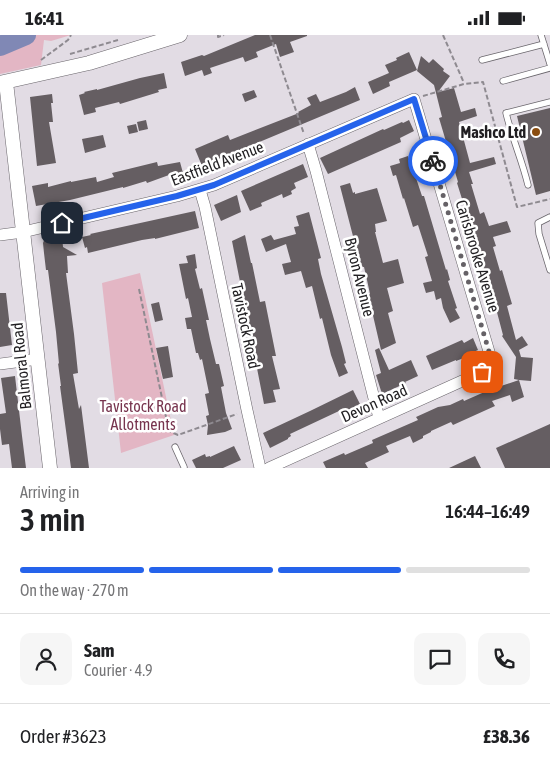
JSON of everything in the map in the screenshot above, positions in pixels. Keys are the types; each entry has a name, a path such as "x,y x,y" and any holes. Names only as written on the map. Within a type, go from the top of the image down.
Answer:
{"street":[{"path":"3,82 89,63 180,35"},
{"name":"Balmoral Road","path":"3,82 23,232 50,468"},
{"name":"Eastfield Avenue","path":"0,235 23,232 200,190 414,99"},
{"name":"Carisbrooke Avenue","path":"414,99 490,355 491,366"},
{"name":"Byron Avenue","path":"308,144 379,418"},
{"name":"Tavistock Road","path":"200,190 260,468"},
{"path":"0,364 38,359"},
{"name":"Devon Road","path":"269,468 482,372 491,366"}],"lane":[{"path":"541,35 550,64"},
{"path":"482,60 544,44"},
{"path":"503,81 550,68"},
{"path":"528,185 524,167 509,129 506,113 550,101"},
{"path":"550,217 538,223 539,235 550,270"},
{"path":"175,447 184,467"}],"path":[{"path":"47,60 37,63 68,40 71,35"},
{"path":"218,35 218,37 224,35"},
{"path":"270,35 308,144"},
{"path":"443,35 464,84"},
{"path":"66,55 123,39"},
{"path":"414,99 464,84 483,82 517,207 550,199"},
{"path":"139,289 169,431 178,435 247,410"}],"green space":[{"path":"31,35 71,35 51,41 44,40 41,65 0,74 0,49"},
{"name":"Tavistock Road Allotments","path":"140,273 174,435 121,453 102,283"}],"building":[{"path":"255,35 307,36 290,42 294,52 280,57 276,44 256,52 258,57 245,62 243,57 210,68 212,73 204,76 202,70 185,76 181,62 204,56"},
{"path":"409,52 417,70 389,82 390,86 373,94 368,82 389,73 385,65"},
{"path":"421,56 429,63 433,59 450,76 438,92 454,88 461,112 475,108 477,116 459,122 470,163 494,157 496,164 469,172 480,214 484,212 489,226 507,221 511,232 493,237 496,246 493,247 512,304 507,306 516,340 522,336 528,345 519,350 521,357 533,358 531,381 514,379 516,357 502,336 494,301 439,118 442,117 434,85 417,71"},
{"path":"164,73 167,88 120,104 119,102 95,108 96,112 84,115 79,95 84,92"},
{"path":"355,87 360,100 202,166 195,149 228,135 230,140 299,113 311,105 307,98 316,94 320,102"},
{"path":"254,90 257,97 245,102 242,94"},
{"path":"52,94 53,122 49,122 56,163 37,166 30,97"},
{"path":"550,108 550,191 536,195 517,116"},
{"path":"146,120 148,129 139,131 137,122"},
{"path":"409,120 414,131 400,138 401,142 328,174 320,158 383,129"},
{"path":"136,124 138,132 129,134 127,126"},
{"path":"103,135 106,147 85,153 82,139"},
{"path":"408,156 422,196 424,196 447,269 450,280 448,281 457,308 455,309 460,318 450,323 443,308 441,298 436,300 434,291 426,293 423,283 432,281 425,257 428,256 418,225 413,227 396,175 393,176 390,166 400,163 399,159"},
{"path":"157,162 158,166 180,162 183,173 169,175 147,183 146,181 123,188 36,206 32,186 48,183 48,187 96,177 97,182 114,177 112,173"},
{"path":"303,164 308,177 294,183 296,188 291,191 292,194 283,198 282,194 261,203 262,206 250,211 241,191"},
{"path":"350,183 355,194 377,188 387,221 375,224 375,232 383,263 398,259 404,283 387,288 393,311 388,313 396,343 381,350 364,267 361,267 340,186"},
{"path":"237,195 241,212 221,221 214,205"},
{"path":"195,211 199,228 88,253 87,247 85,248 82,237 90,234"},
{"path":"309,212 321,258 318,259 321,274 348,373 339,377 331,355 322,318 320,319 312,286 306,288 301,271 285,275 282,264 291,262 286,244 266,252 261,239 271,235 274,240 296,234 294,227 299,226 296,216"},
{"path":"245,235 260,302 265,301 276,356 272,356 280,389 273,390 276,402 264,404 232,241"},
{"path":"62,236 63,247 77,255 67,256 68,273 66,273 78,373 73,374 79,409 81,405 89,468 71,468 60,386 56,332 44,253 43,243 45,238"},
{"path":"195,254 197,268 195,269 200,289 202,288 209,320 206,320 210,339 216,364 219,364 224,386 221,387 226,413 232,429 207,435 208,425 206,416 209,415 205,394 209,393 202,359 200,360 198,353 196,353 191,329 187,329 185,318 192,317 188,298 186,299 179,264 188,263 186,256"},
{"path":"0,293 6,293 12,345 0,347"},
{"path":"159,302 163,320 155,322 151,304"},
{"path":"473,338 478,350 469,354 469,356 432,370 426,356 462,340 464,343"},
{"path":"168,346 173,377 163,379 156,348"},
{"path":"379,348 389,370 411,360 418,376 382,394 376,375 381,373 375,350"},
{"path":"15,376 26,468 12,468 9,444 2,445 0,429 0,414 6,413 1,378"},
{"path":"519,380 524,397 512,402 510,395 492,401 495,406 453,425 451,422 431,431 413,443 410,436 386,446 389,452 365,463 368,468 326,468 323,462 373,443 372,440 418,420 416,417 438,407 450,405 463,399 464,401"},
{"path":"353,390 360,404 340,414 339,411 290,434 291,436 288,439 270,448 263,433"},
{"path":"550,424 550,468 505,468 496,448"},
{"path":"234,446 241,460 223,468 196,468 192,460 205,454 206,457 210,457"},
{"path":"475,456 481,468 449,468"}],"waterway":[{"path":"0,46 26,35"}],"way so far":[{"path":"433,161 490,355 491,366 482,372"}],"place":[{"name":"Mashco Ltd","path":"536,132"}],"route":[{"path":"62,223 200,190 414,99 433,161"}]}
